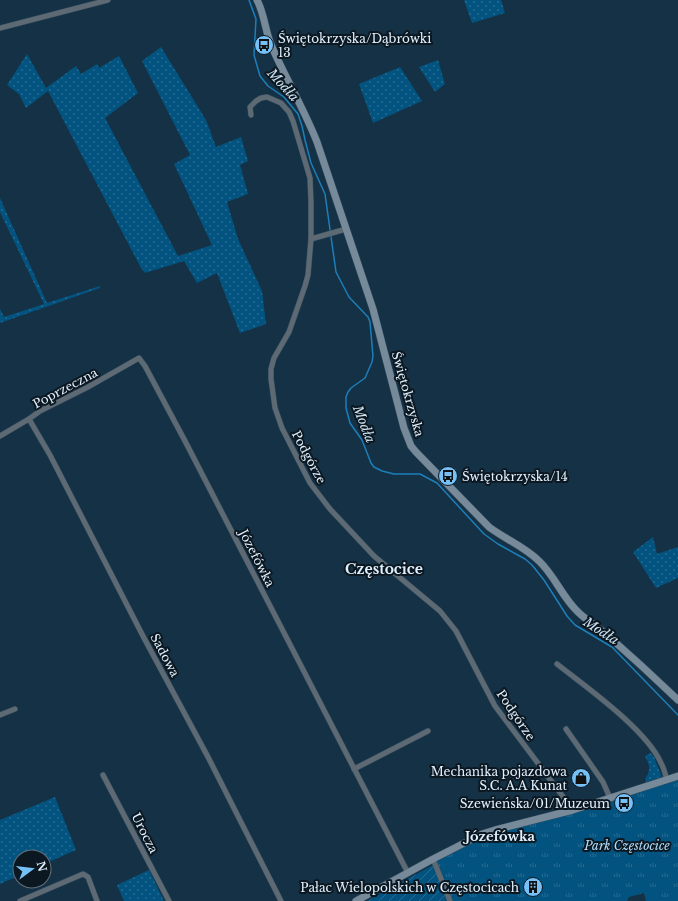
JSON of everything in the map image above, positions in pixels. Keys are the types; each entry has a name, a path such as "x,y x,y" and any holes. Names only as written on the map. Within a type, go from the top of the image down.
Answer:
{"street":[{"path":"0,28 108,0"},
{"name":"Świętokrzyska","path":"257,0 276,56 309,122 344,230 373,309 404,428 411,446 489,527 532,554 549,571 570,603 578,612 627,652 678,700"},
{"name":"Podgórze","path":"251,116 250,107 261,98 267,97 281,103 289,112 293,121 310,178 311,238 308,274 288,332 274,358 270,369 270,379 275,408 282,428 310,483 330,509 374,556 440,611 456,631 496,706 573,810"},
{"path":"311,238 344,230"},
{"name":"Poprzeczna","path":"0,436 30,419 40,411 88,387 139,358"},
{"name":"Józefówka","path":"139,358 145,366 185,441 408,873"},
{"name":"Sadowa","path":"30,419 208,757 281,901"},
{"path":"557,664 604,701 637,731 652,748 661,762 667,780"},
{"path":"0,715 15,709"},
{"path":"566,728 603,782 610,798"},
{"path":"354,769 428,731"},
{"name":"Urocza","path":"103,775 169,901"},
{"path":"356,901 482,834 573,810 678,776"},
{"path":"433,859 450,901"},
{"path":"20,901 85,874 88,877 96,901"}],"green space":[{"path":"464,0 501,0 505,13 472,23"},
{"path":"161,47 206,120 216,147 241,137 248,161 240,165 248,194 227,202 238,239 262,291 266,324 240,333 217,273 197,283 184,261 145,273 48,91 26,108 19,94 7,85 27,54 46,88 76,66 81,74 97,64 99,68 119,56 138,93 105,118 178,256 212,245 174,164 190,155 142,61"},
{"path":"438,60 445,84 435,92 419,67"},
{"path":"400,67 422,101 373,123 359,84"},
{"path":"0,198 47,303 100,286 100,288 0,323 0,309 4,317 44,304 0,212"},
{"path":"653,537 657,554 678,547 678,578 656,588 633,552"},
{"path":"651,753 662,777 646,782 645,779 649,768 645,756"},
{"name":"Park Częstocice","path":"678,776 678,901 646,901 644,893 629,897 627,901 450,901 433,859 482,834"},
{"path":"55,797 76,850 52,860 52,849 12,849 12,879 0,884 0,820"},
{"path":"433,865 448,901 367,901"},
{"path":"149,870 164,901 124,901 117,885"}],"waterway":[{"name":"Modła","path":"249,0 256,19 254,55 260,76 268,86 284,97 298,114 311,163 325,194 336,272 349,297 368,317 370,322 373,356 372,362 365,378 348,392 346,397 346,408 350,423 362,440 371,463 374,467 382,471 394,474 420,474 437,483 484,534 498,544 525,559 532,565 544,580 567,616 575,625 612,647 678,715"}],"place":[{"name":"Świętokrzyska/Dąbrówki 13","path":"264,45"},
{"name":"Świętokrzyska/14","path":"448,476"},
{"name":"Mechanika pojazdowa S.C. A.A Kunat","path":"581,778"},
{"name":"Szewieńska/01/Muzeum","path":"624,803"},
{"name":"Pałac Wielopolskich w Częstocicach","path":"533,887"}],"district":[{"name":"Częstocice","path":"384,569"},
{"name":"Józefówka","path":"500,836"}]}
